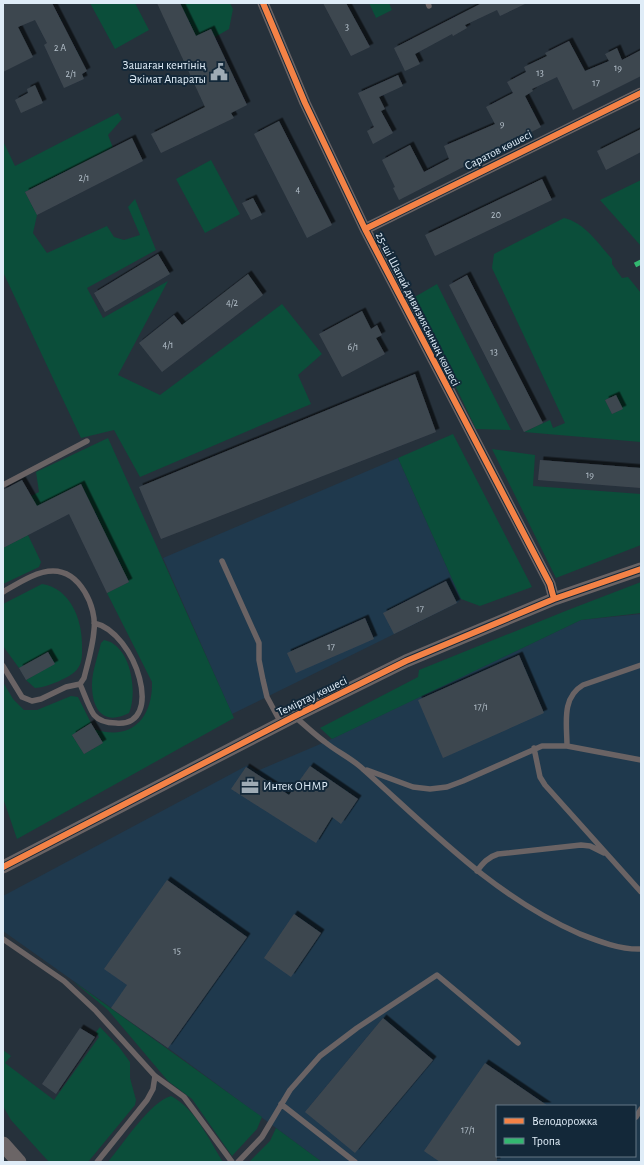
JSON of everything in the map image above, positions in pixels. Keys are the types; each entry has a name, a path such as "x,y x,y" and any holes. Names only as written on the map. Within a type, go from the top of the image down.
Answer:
{"main road":[{"path":"3,1144 19,1162"}],"street":[{"name":"25-ші Шапай дивизиясының көшесі","path":"263,3 305,103 365,229 550,584 554,599"},
{"name":"Саратов көшесі","path":"365,229 641,92"},
{"name":"Теміртау көшесі","path":"3,867 295,716 406,661 554,599 641,569"}],"lane":[{"path":"3,484 87,442"},
{"path":"222,561 260,643 259,660 262,680 267,697 281,724"},
{"path":"3,592 18,583 42,573 53,571 65,574 74,580 88,598 95,629 84,678 80,684 66,687 32,701 22,697 19,694 3,666"},
{"path":"80,684 93,713 101,720 119,724 130,721 138,715 142,692 134,662 125,646 112,630 102,624 94,623"},
{"path":"567,746 567,706 570,697 575,690 583,685 641,665"},
{"path":"295,716 325,742 363,768 427,829 477,871 529,908 562,926 596,940 633,949 641,949"},
{"path":"363,768 413,788 430,789 447,787 534,748 550,745 567,746 641,760"},
{"path":"534,748 540,777 545,785 641,892"},
{"path":"477,871 491,856 498,854 581,844 590,846 609,857"},
{"path":"3,939 80,995 116,1031 155,1076 184,1097 232,1162"},
{"path":"238,1162 262,1137 280,1104 290,1090 320,1056 357,1028 437,975 518,1043"},
{"path":"97,1162 145,1103 153,1089 155,1076"},
{"path":"280,1104 355,1162"},
{"path":"636,1117 641,1109"}],"shaded area":[{"path":"398,458 461,599 457,603 232,714 163,558"},
{"path":"641,614 641,1162 322,1162 168,1048 3,931 3,896 248,765 257,771 325,742 581,620"}],"green space":[{"path":"90,3 135,3 149,30 115,49"},
{"path":"180,3 230,3 233,9 229,29 215,37 211,29 196,36"},
{"path":"369,3 389,3 392,10 376,18"},
{"path":"118,113 122,119 108,135 113,148 25,192 37,215 33,233 47,253 107,226 114,237 124,240 140,235 128,207 135,199 156,250 87,288 103,318 168,281 118,375 160,395 282,304 322,354 298,375 311,404 140,477 114,430 81,438 3,272 3,141 15,166"},
{"path":"211,160 240,214 205,233 176,179"},
{"path":"641,180 641,246 600,200"},
{"path":"564,218 578,224 591,234 612,259 612,264 622,278 628,277 641,293 641,442 524,432 550,420 553,428 565,423 492,268 494,254","holes":["616,395 622,409 612,414 605,400"]},
{"path":"437,284 511,430 476,429 413,298"},
{"path":"453,434 532,587 480,606 461,599 398,458"},
{"path":"108,438 234,718 17,839 3,798 3,682 13,699 24,710 37,710 71,696 78,697 91,723 72,735 84,754 103,743 94,729 107,732 119,732 129,729 137,724 144,716 149,706 152,682 107,593 129,582 81,484 3,524 3,511 39,492 36,472"},
{"path":"492,449 535,455 533,486 641,494 641,545 556,578"},
{"path":"28,535 41,562 39,567 3,584 3,548"},
{"path":"641,582 641,613 581,620 332,739 320,728 418,677 419,670"},
{"path":"42,584 52,587 67,598 77,615 80,625 82,656 80,666 71,675 52,684 35,688 26,680 54,664 48,652 19,668 3,646 3,604"},
{"path":"104,640 113,644 121,651 130,670 133,693 132,704 129,713 120,717 113,718 106,716 101,713 94,702 92,680 101,643"},
{"path":"73,981 262,1117 257,1129 232,1156 192,1099 168,1081 108,1010"},
{"path":"100,1027 119,1047 130,1062 130,1078 136,1100 135,1105 88,1162 49,1162 11,1120 3,1106 3,1050 11,1056 5,1063 54,1100 99,1037 96,1032"},
{"path":"171,1096 180,1101 194,1116 223,1162 108,1162 154,1106"},
{"path":"276,1128 322,1162 249,1162 270,1141"}],"building":[{"path":"3,3 52,3 87,71 82,74 84,79 64,88 44,45 47,43 35,20 18,27 33,57 3,72"},
{"path":"157,3 180,3 196,36 211,29 247,105 231,113 234,118 161,153 151,134 205,107"},
{"path":"323,3 346,3 370,47 351,56"},
{"path":"482,3 527,3 500,16 497,10 465,25 467,28 453,36 452,34 415,54 420,64 405,71 394,48"},
{"path":"569,41 585,71 609,61 605,54 617,48 622,60 641,50 641,76 573,110 557,77 532,89 533,91 525,96 541,127 399,200 393,188 395,187 382,160 410,145 424,172 449,159 444,146 495,124 486,107 513,93 507,82 526,72 524,67 547,56 545,53"},
{"path":"398,75 403,86 379,97 385,109 381,111 393,133 373,144 367,131 374,127 358,93"},
{"path":"35,85 43,103 21,113 15,100 28,93 27,89"},
{"path":"279,121 332,225 307,238 254,134"},
{"path":"641,129 641,152 606,170 597,151"},
{"path":"132,138 143,161 37,215 25,192"},
{"path":"542,179 552,200 435,256 425,235"},
{"path":"253,198 262,215 251,220 242,203"},
{"path":"158,254 170,274 105,312 94,293"},
{"path":"248,274 263,295 162,372 139,343 174,315 182,325"},
{"path":"467,275 543,423 524,432 449,285"},
{"path":"362,311 371,329 377,325 382,335 376,338 385,354 342,377 319,334"},
{"path":"415,374 436,432 161,539 139,487"},
{"path":"616,395 623,409 612,414 605,400"},
{"path":"540,460 641,468 641,488 538,480"},
{"path":"22,480 37,506 81,484 129,582 107,593 69,514 3,548 3,490"},
{"path":"446,581 457,603 394,634 383,613"},
{"path":"365,618 374,639 296,673 287,653"},
{"path":"48,652 55,664 26,680 19,668"},
{"path":"519,655 544,713 443,758 418,700"},
{"path":"91,723 103,743 84,754 72,735"},
{"path":"310,766 358,799 341,824 332,817 316,843 231,789 246,767 289,795"},
{"path":"167,880 247,937 168,1048 111,1008 127,985 104,969"},
{"path":"294,914 321,933 291,977 264,958"},
{"path":"383,1018 433,1060 355,1153 305,1112"},
{"path":"80,1028 95,1037 56,1094 42,1084"},
{"path":"485,1063 547,1105 496,1105 497,1162 440,1162 424,1151"}],"marked path":[{"path":"635,265 641,262"}],"cycle path":[{"path":"263,3 305,103 365,229 550,584 554,599"},
{"path":"365,229 641,93"},
{"path":"3,867 295,716 406,661 554,599 641,569"}],"place":[{"name":"Зашаған кентінің Әкімат Апараты","path":"219,72"},
{"name":"Интек ОНМР","path":"250,786"}]}
